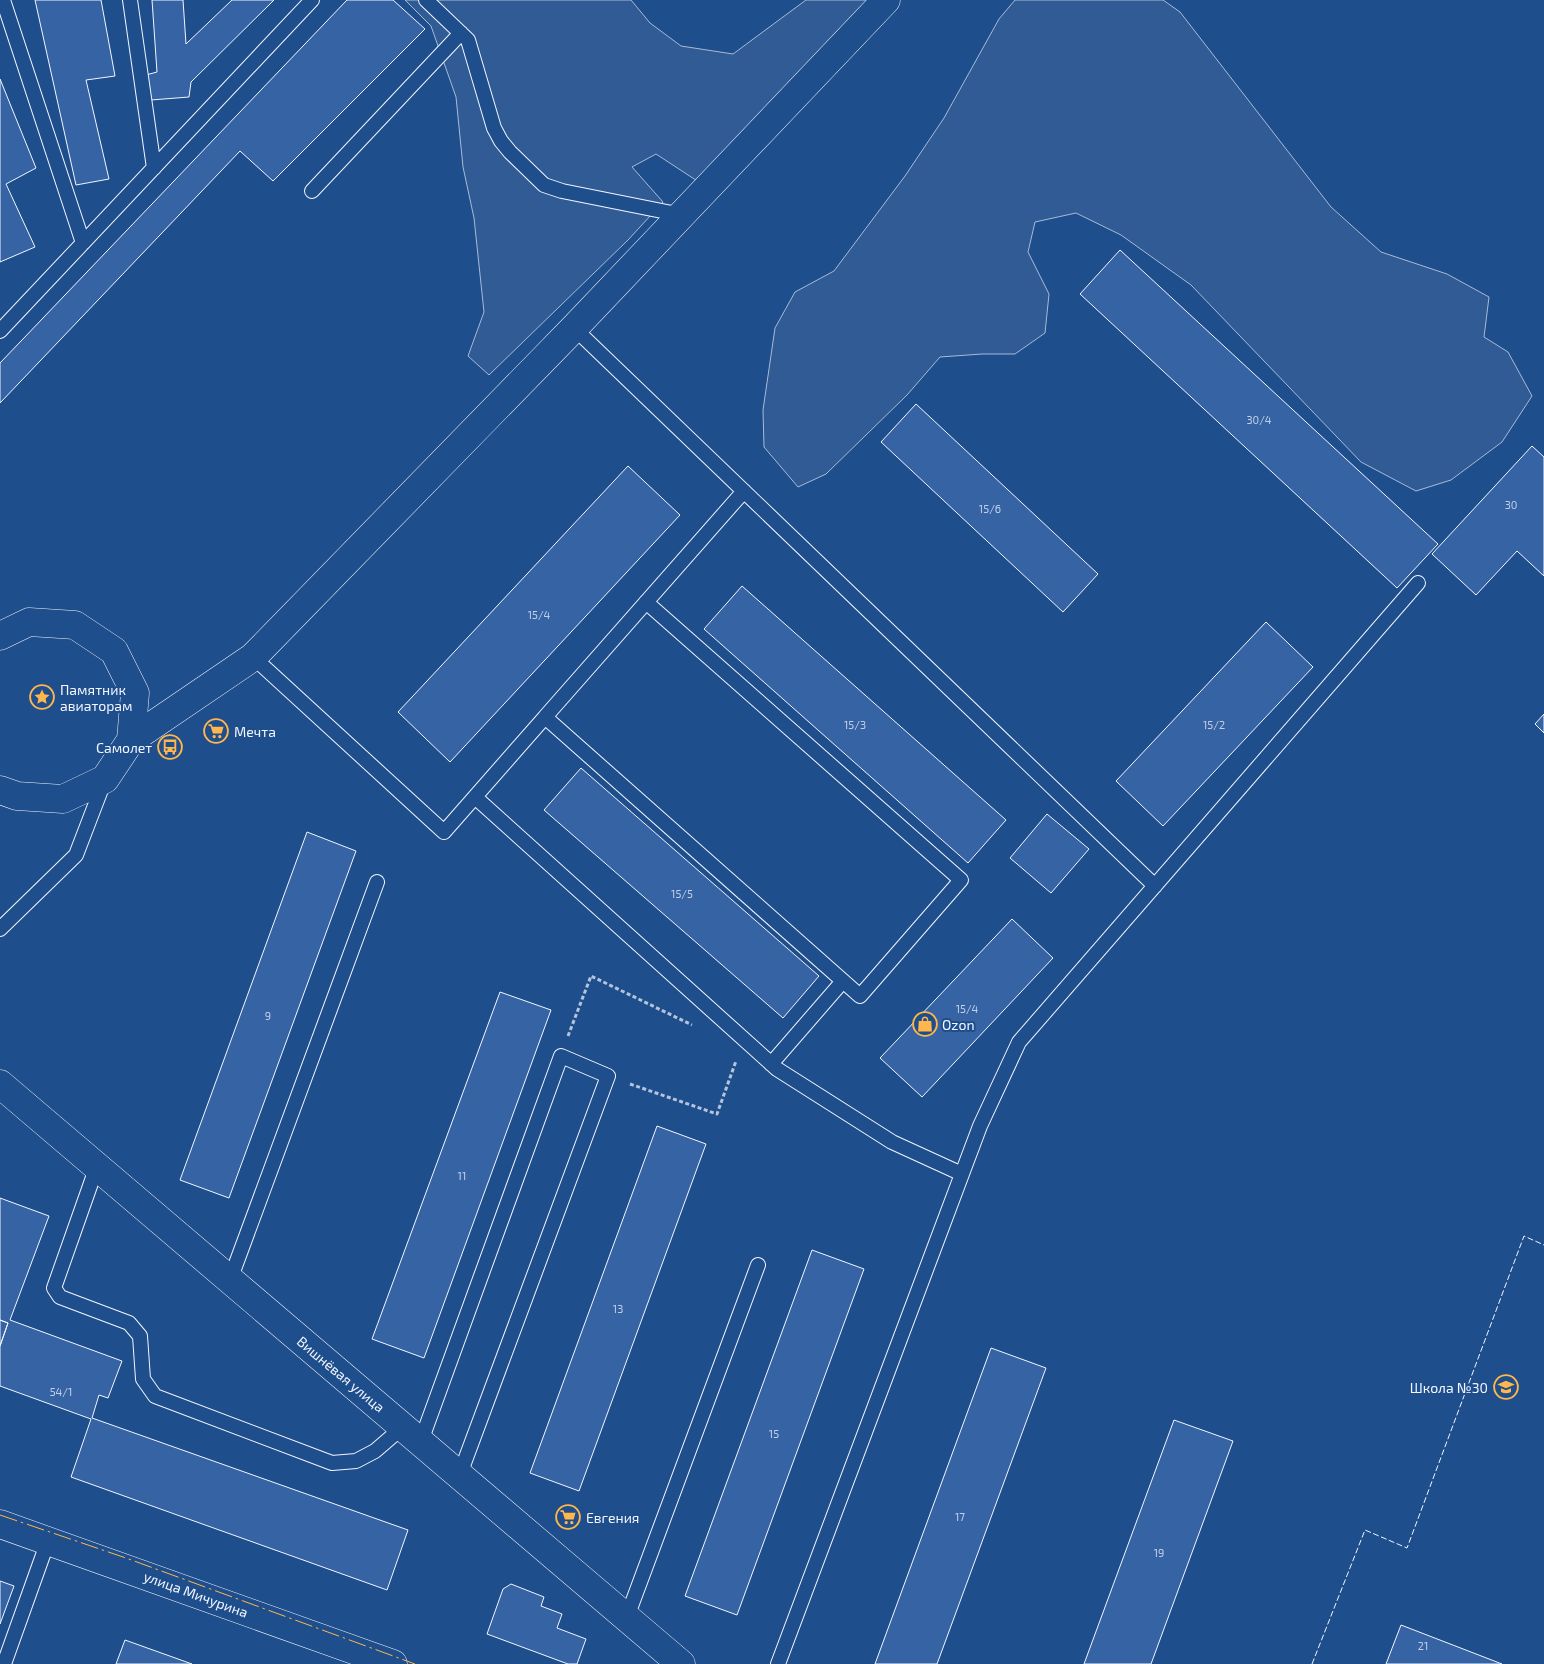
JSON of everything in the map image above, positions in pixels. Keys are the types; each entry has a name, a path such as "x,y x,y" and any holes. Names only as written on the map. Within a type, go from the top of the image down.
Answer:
{"street":[{"path":"6,790 63,799 105,779 131,740 253,657 574,328 886,0"},
{"path":"0,636 29,622 75,625 114,651 134,693 131,740"},
{"name":"Вишнёвая улица","path":"0,1084 681,1664"},
{"name":"улица Мичурина","path":"0,1524 392,1664"}],"lane":[{"path":"3,0 83,243"},
{"path":"130,0 154,168"},
{"path":"1,328 312,0"},
{"path":"426,0 468,40 494,128 510,152 544,185 562,191 682,215"},
{"path":"312,191 461,33"},
{"path":"574,328 1155,886"},
{"path":"253,657 444,832 744,491"},
{"path":"778,1664 980,1126 1019,1042 1418,583"},
{"path":"545,717 860,996 961,880 646,602"},
{"path":"0,929 76,855 105,779"},
{"path":"475,796 777,1069 892,1142 962,1174"},
{"path":"230,1280 377,882"},
{"path":"771,1064 843,981"},
{"path":"97,1166 54,1288 60,1297 128,1323 140,1336 143,1379 155,1396 332,1463 356,1461 412,1434 561,1056 608,1076 460,1474"},
{"path":"627,1617 758,1264"},
{"path":"4,1664 48,1541"}],"path":[{"path":"561,1056 591,976 696,1027"},
{"path":"608,1076 717,1114 737,1058"}],"shaded area":[{"path":"405,0 631,0 650,23 681,46 733,54 806,0 886,0 708,188 656,154 632,167 663,202 628,240 489,375 468,356 484,312 474,218 463,167 456,97 431,26"},
{"path":"1015,0 1163,0 1180,12 1331,207 1381,252 1447,274 1489,297 1484,337 1508,352 1532,396 1502,442 1451,480 1416,491 1361,462 1191,285 1121,235 1076,213 1035,222 1028,252 1049,294 1045,333 1015,354 940,357 907,395 826,474 798,487 764,447 763,410 775,328 795,292 834,271 905,176 944,118 999,19"}],"building":[{"path":"35,0 101,0 115,76 86,80 109,179 76,185"},
{"path":"152,0 183,0 186,44 232,0 274,0 191,82 189,97 151,100 146,75 157,72"},
{"path":"347,0 393,0 425,29 273,181 240,151 0,403 0,363"},
{"path":"0,79 36,168 6,184 35,247 0,262"},
{"path":"1120,250 1438,544 1397,588 1080,294"},
{"path":"916,404 1098,574 1063,612 881,442"},
{"path":"1532,446 1544,457 1544,576 1517,551 1476,595 1432,554"},
{"path":"628,466 680,515 450,762 398,712"},
{"path":"742,586 1006,820 968,863 704,629"},
{"path":"1266,622 1313,667 1163,826 1116,781"},
{"path":"1544,714 1544,733 1535,724"},
{"path":"581,768 819,976 783,1018 544,810"},
{"path":"1047,814 1089,849 1051,893 1010,858"},
{"path":"307,832 356,851 229,1198 180,1180"},
{"path":"1012,919 1053,958 922,1097 880,1058"},
{"path":"500,992 551,1010 424,1358 372,1339"},
{"path":"657,1126 706,1144 579,1491 530,1473"},
{"path":"0,1198 49,1216 10,1320 122,1361 108,1398 99,1395 92,1418 408,1530 387,1590 71,1477 91,1419 0,1386 0,1346 8,1323 0,1320"},
{"path":"812,1250 864,1269 737,1615 685,1596"},
{"path":"0,1320 8,1323 0,1346"},
{"path":"991,1348 1046,1368 937,1664 875,1664"},
{"path":"1174,1420 1233,1441 1151,1664 1084,1664"},
{"path":"0,1581 14,1586 0,1624"},
{"path":"511,1584 544,1597 541,1606 562,1614 557,1628 586,1639 577,1664 568,1664 487,1634 503,1589"},
{"path":"1401,1625 1502,1664 1386,1664"},
{"path":"125,1640 192,1664 116,1664"}],"fence":[{"path":"1312,1664 1365,1530 1407,1548 1524,1236 1544,1245"}],"power":[{"path":"0,1515 126,1558 415,1664"}],"place":[{"name":"Памятник авиаторам","path":"42,697"},
{"name":"Мечта","path":"216,731"},
{"name":"Самолет","path":"170,747"},
{"name":"Ozon","path":"925,1024"},
{"name":"Школа №30","path":"1506,1387"},
{"name":"Евгения","path":"568,1517"}]}
